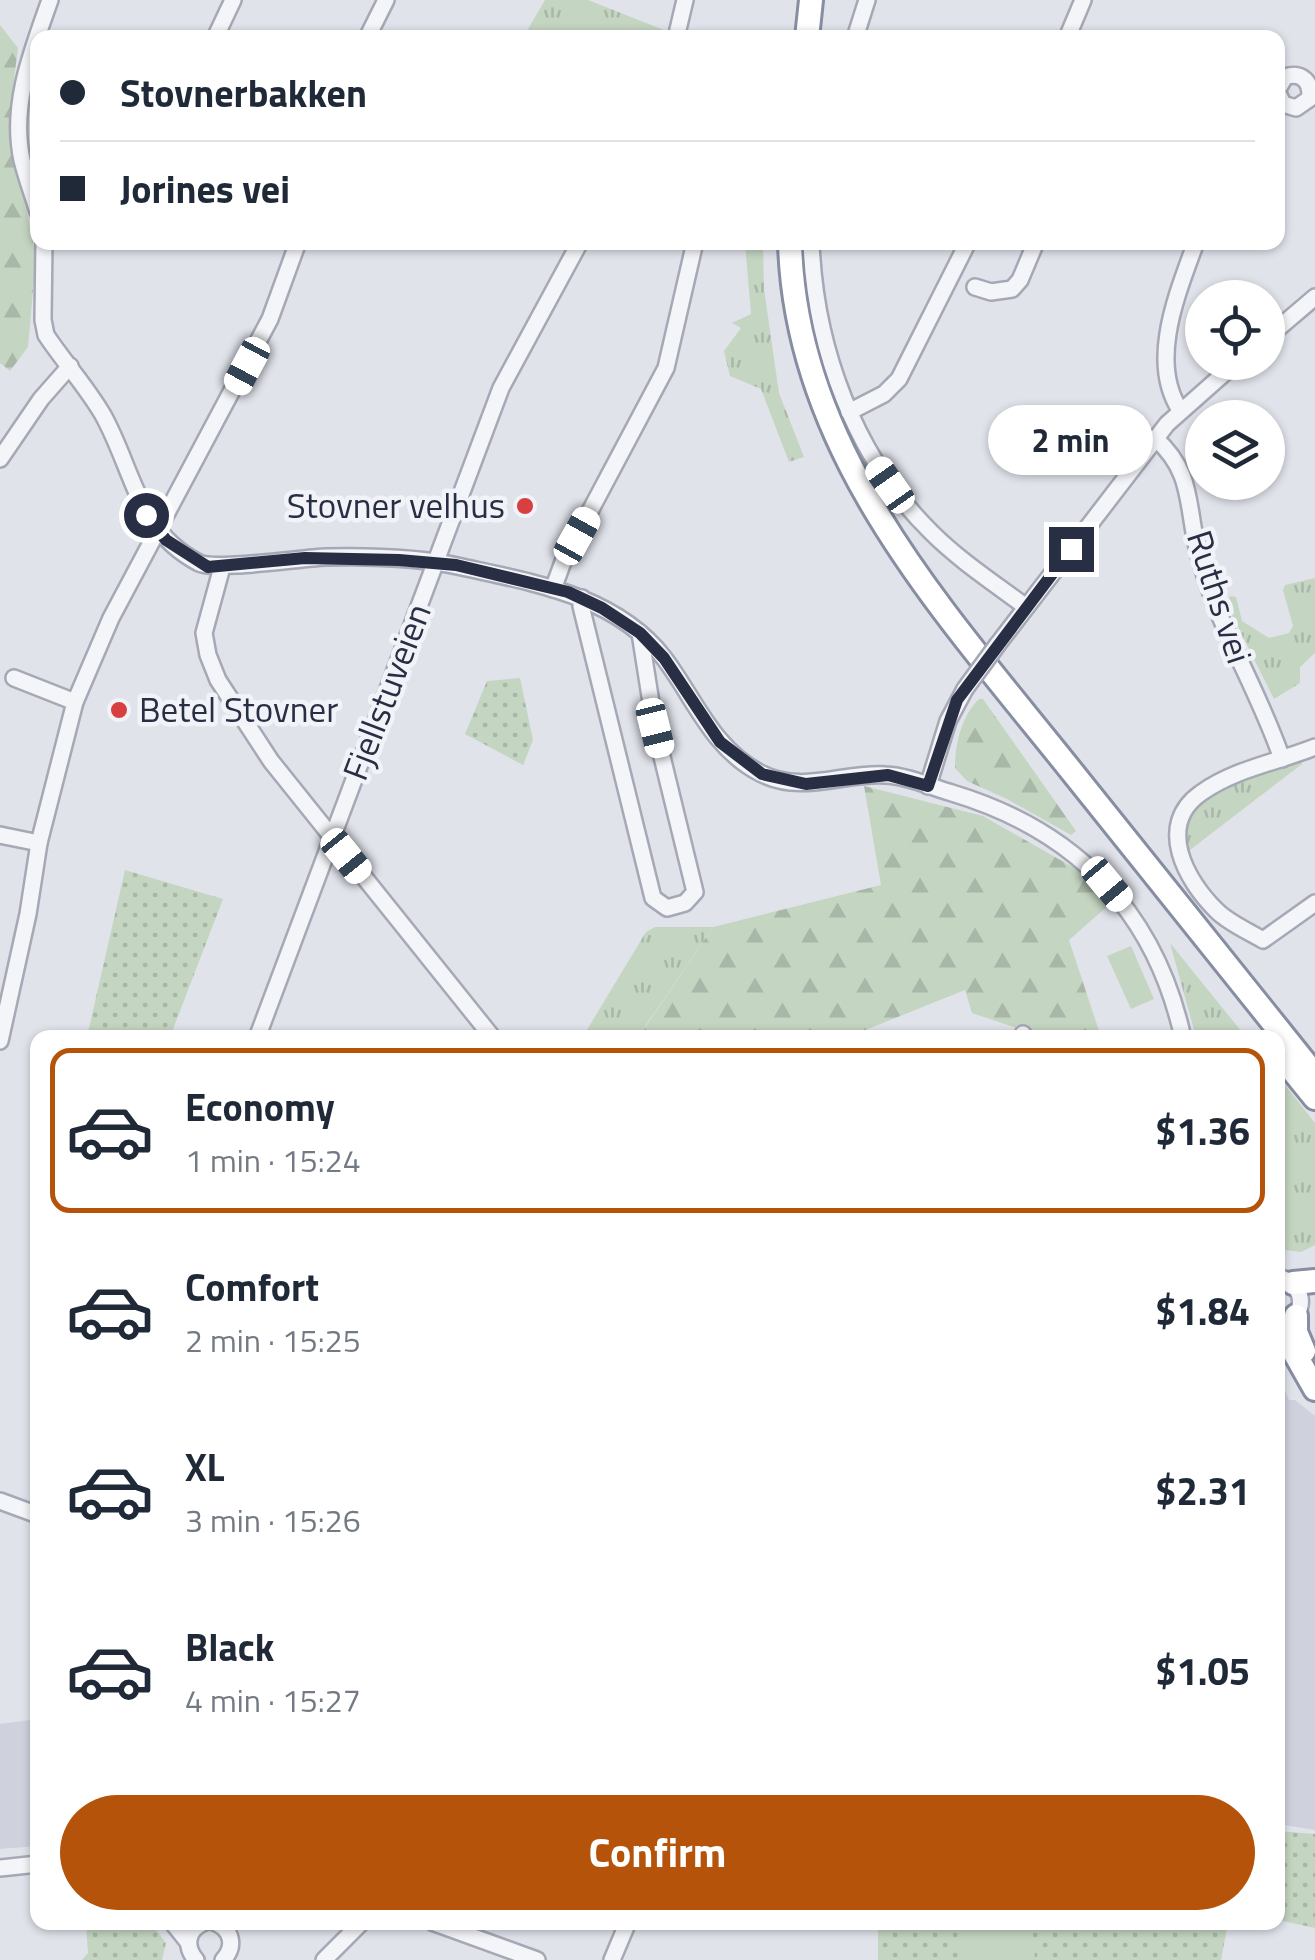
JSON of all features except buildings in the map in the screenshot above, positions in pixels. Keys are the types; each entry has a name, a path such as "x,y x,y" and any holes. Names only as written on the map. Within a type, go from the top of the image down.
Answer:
{"highway":[{"path":"793,30 795,0"},
{"path":"808,30 811,0"},
{"path":"777,250 784,326 803,398 818,438 861,519 935,622 1260,1030"},
{"path":"791,250 797,310 818,393 844,458 884,527 976,652 1280,1030"},
{"path":"1285,1037 1315,1074"},
{"path":"1285,1060 1315,1098"},
{"path":"1294,1301 1298,1338 1315,1372"},
{"path":"1294,1301 1290,1345 1315,1388"}],"street":[{"path":"39,30 50,0"},
{"path":"219,30 234,0"},
{"path":"371,30 386,0"},
{"path":"678,30 685,0"},
{"path":"858,30 867,0"},
{"path":"1070,30 1083,0"},
{"path":"30,57 18,114 22,160 30,186"},
{"path":"44,250 43,327 110,430 140,503 158,533 200,564 222,567 326,557 436,563 582,598 640,633 664,658 720,742 762,774 806,784 888,775 1016,816 1062,844 1121,901 1152,947 1181,1030"},
{"path":"0,1041 39,843 75,702 111,618 270,319 295,250"},
{"name":"Fjellstuveien","path":"260,1030 501,388 576,250"},
{"path":"553,588 666,368 693,250"},
{"path":"812,250 832,364 849,412 878,467 909,508 962,560 1026,607"},
{"path":"849,412 884,394 899,380 964,250"},
{"path":"976,288 991,292 1012,289 1033,250"},
{"path":"1180,410 1166,380 1166,357 1174,311 1193,250"},
{"path":"1285,323 1315,297"},
{"path":"0,460 41,399 70,366"},
{"path":"928,786 948,720 965,688 1155,438 1216,380"},
{"name":"Ruths vei","path":"1155,438 1184,474 1210,593 1282,758"},
{"path":"222,567 206,622 212,667 253,736 486,1030"},
{"path":"582,598 653,898 666,908 685,903 695,892 655,728 640,633"},
{"path":"14,678 75,702"},
{"path":"1315,747 1242,772 1198,794 1183,813 1177,833 1177,850 1184,869 1218,912 1262,940 1315,903"},
{"path":"0,835 39,843"},
{"path":"0,1501 30,1512"},
{"path":"0,1868 30,1865"},
{"path":"177,1930 189,1952"},
{"path":"324,1960 354,1930"},
{"path":"454,1930 537,1960"},
{"path":"612,1960 625,1930"},
{"path":"223,1960 232,1933"},
{"path":"232,1933 243,1960"}],"shaded area":[{"path":"1285,1391 1289,1400 1295,1400 1315,1416 1315,1830 1285,1825"},
{"path":"30,1720 30,1847 0,1849 0,1724"}],"green space":[{"path":"545,0 588,0 664,30 530,30"},
{"path":"0,25 18,48 9,118 30,227 30,250 34,250 36,258 28,347 10,371 0,363"},
{"path":"746,250 763,250 764,289 779,393 804,457 789,462 761,389 730,376 724,351 741,328 732,323 751,314"},
{"path":"1315,578 1315,653 1300,667 1300,683 1274,699 1225,601 1236,597 1242,621 1269,638 1289,633 1293,626 1285,585"},
{"path":"520,678 533,740 523,765 465,734 487,681"},
{"path":"979,699 983,699 1076,831 1071,835 967,781 955,768 960,731"},
{"path":"1300,759 1302,764 1186,853 1186,824 1198,805 1240,780"},
{"path":"864,786 983,816 1099,882 1110,904 1069,940 1099,1030 1022,1030 972,1013 965,990 865,1030 643,1030 713,927 881,885"},
{"path":"125,870 223,899 173,1030 89,1030"},
{"path":"655,927 713,927 643,1030 587,1030 646,932"},
{"path":"1170,943 1240,1030 1194,1030"},
{"path":"1131,946 1154,999 1131,1009 1107,956"},
{"path":"1285,1085 1315,1123 1315,1245 1301,1252 1285,1250"},
{"path":"1285,1832 1315,1834 1315,1928 1285,1922"},
{"path":"86,1930 156,1930 166,1943 162,1960 82,1960 88,1953"},
{"path":"878,1930 1227,1930 1221,1960 878,1960"},
{"path":"969,1930 1033,1930 1035,1960 962,1960 957,1936"}],"place":[{"name":"Stovner velhus","path":"525,506"},
{"name":"Betel Stovner","path":"119,710"}],"route":[{"path":"146,515 166,540 208,567 305,558 399,560 456,565 568,592 618,617 640,633 673,670 705,723 730,752 762,774 806,784 879,775 898,776 928,786 957,700 1071,549"}]}
